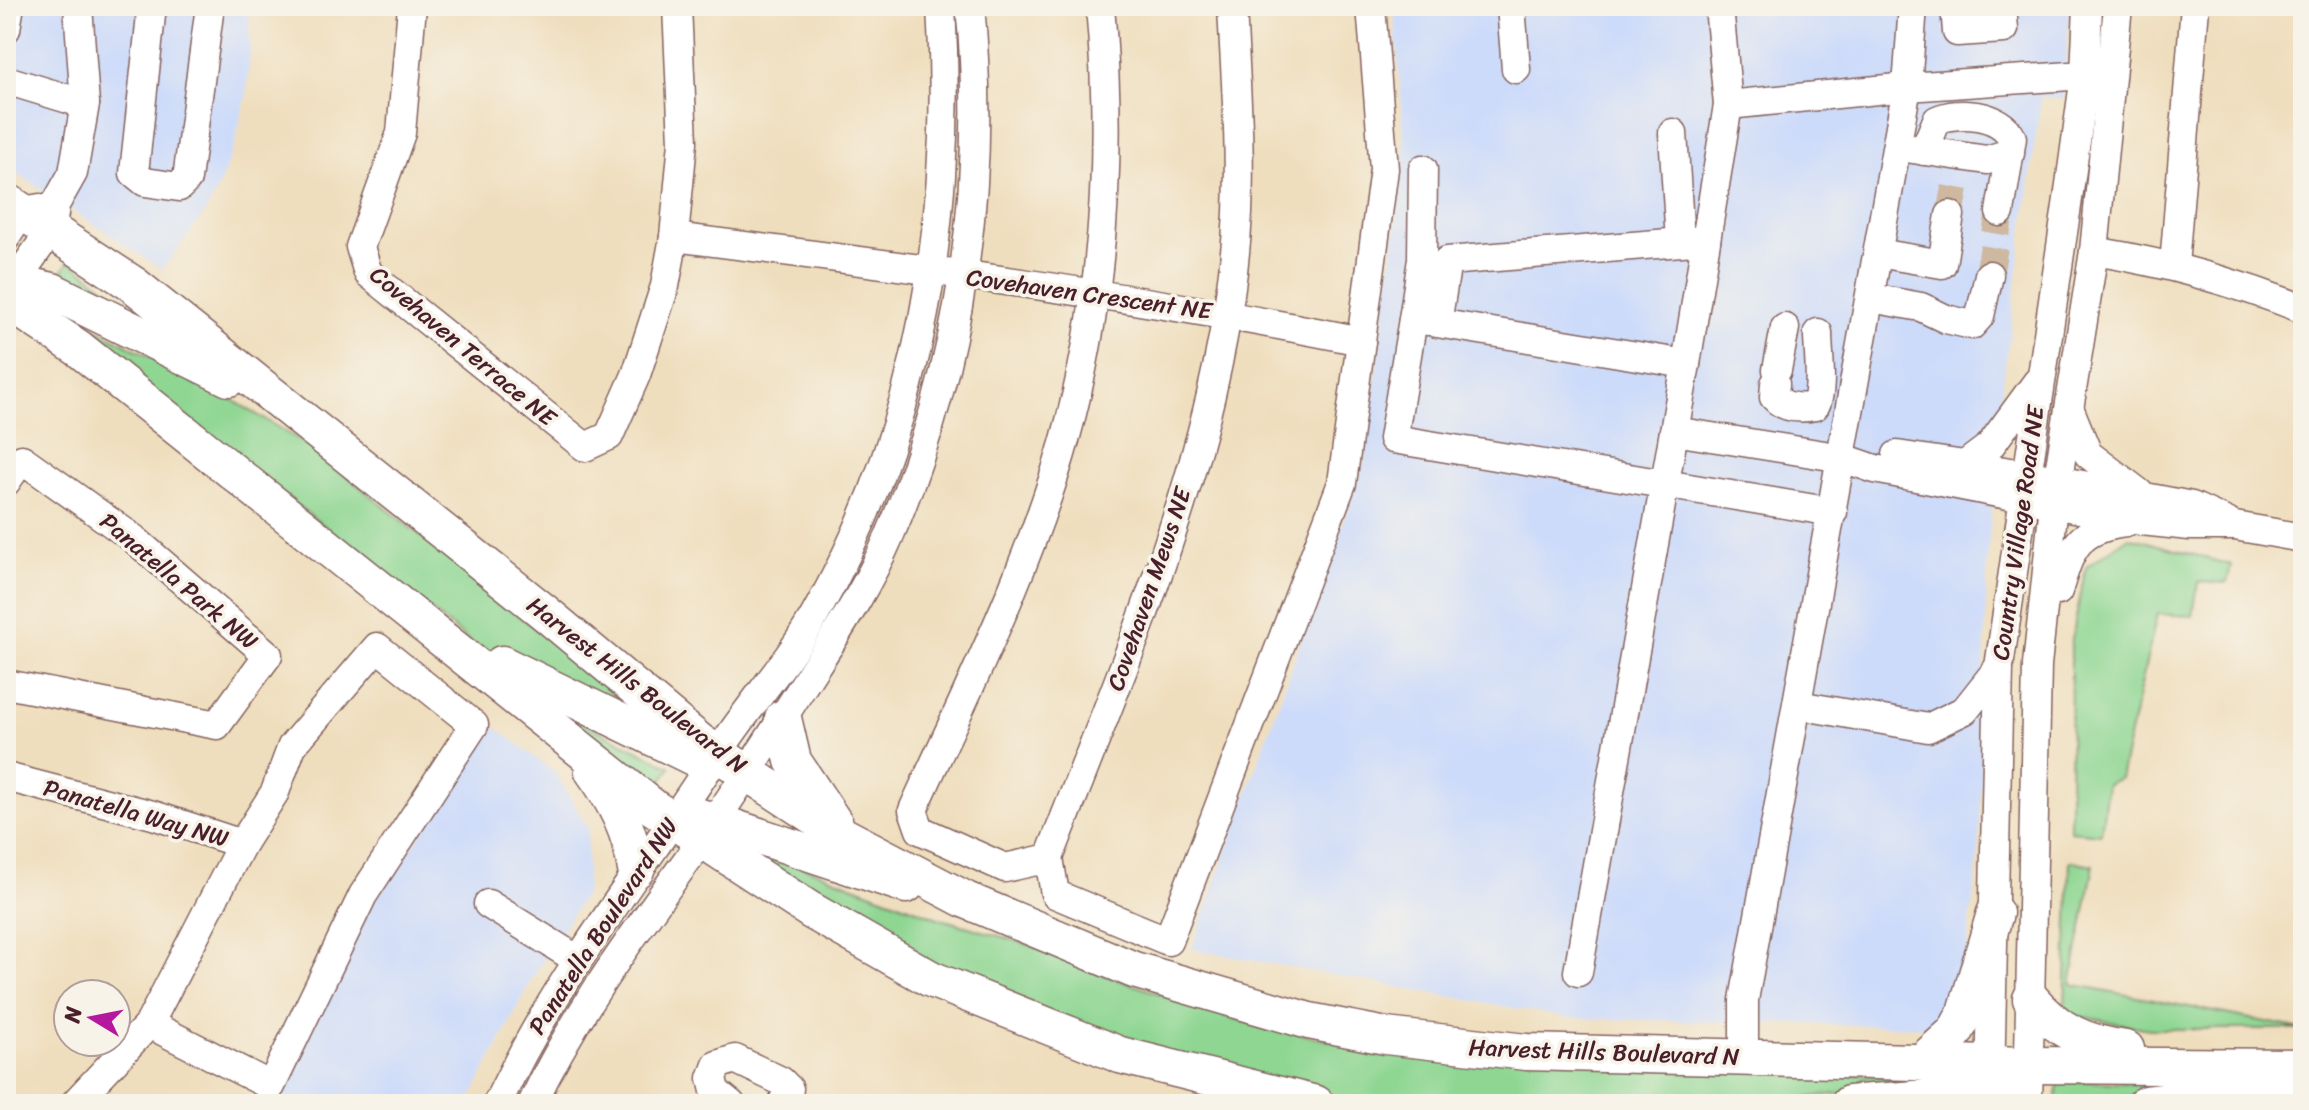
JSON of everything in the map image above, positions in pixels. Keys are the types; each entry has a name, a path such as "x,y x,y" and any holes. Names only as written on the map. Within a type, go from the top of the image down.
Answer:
{"main road":[{"name":"Harvest Hills Boulevard N","path":"23,220 134,285 725,764 842,835 966,900 1134,970 1309,1021 1386,1036 1512,1051 1923,1061 1990,1084"},
{"path":"8,289 52,291 281,402"},
{"path":"8,289 78,348 562,731 810,910 931,979 1120,1055 1316,1104"},
{"path":"426,623 512,669 725,764"},
{"path":"783,718 793,761 842,835"},
{"path":"562,731 610,794 633,846 636,870"},
{"path":"696,827 966,900"},
{"path":"1923,1061 1948,1040 1966,1012 1995,913"},
{"path":"2031,999 2054,1025 2084,1041 2251,1066"},
{"path":"1849,1104 1968,1091 2011,1080 2029,1065 2303,1067"},
{"path":"2146,1104 2303,1086"}],"street":[{"path":"8,289 23,220 73,173 85,104 78,6"},
{"path":"152,6 134,173 145,182 179,187 187,179 210,6"},
{"name":"Covehaven Terrace NE","path":"412,6 401,133 360,247 368,273 585,447 609,436 636,375 665,286 674,237 683,142 677,6"},
{"path":"725,764 815,615 857,535 893,440 916,359 934,273 944,172 941,6"},
{"path":"725,764 783,718 852,610 888,539 924,447 964,277 973,172 970,6"},
{"path":"1100,6 1108,153 1095,294 1065,440 1004,612 913,810 920,830 1005,868 1049,858 1055,894 1168,941 1342,483 1384,169 1371,6"},
{"name":"Covehaven Crescent NE","path":"934,273 1224,314 1238,213 1232,6"},
{"path":"1511,6 1516,69"},
{"path":"1578,972 1686,364 1693,240 1728,105 1719,6"},
{"path":"1744,1058 1744,1000 1878,253 1911,148 1907,87 1913,6"},
{"path":"1955,6 1957,32 2004,29 2002,6"},
{"name":"Country Village Road NE","path":"1990,1084 1999,667 2085,75 2088,6"},
{"name":"Country Village Road NE","path":"2028,1104 2037,665 2056,492 2094,251 2118,6"},
{"path":"2174,266 2195,6"},
{"path":"1728,105 1907,87 2085,75"},
{"path":"6,80 85,104"},
{"path":"1911,148 1937,120 1959,115 1996,121 2007,127 2012,138 2000,212"},
{"path":"1673,133 1693,240"},
{"path":"1911,148 1959,166 2010,153"},
{"path":"1423,169 1435,260 1425,321 1393,439 1833,512"},
{"path":"1878,253 1942,264 1950,215"},
{"path":"674,237 934,273"},
{"path":"1435,260 1693,240"},
{"path":"2094,251 2174,266 2303,309"},
{"path":"1871,298 1913,305 1946,319 1972,325 1980,316 1989,275"},
{"path":"1224,314 1361,341"},
{"name":"Covehaven Mews NE","path":"1049,858 1154,587 1196,451 1217,366 1224,314"},
{"path":"1425,321 1686,364"},
{"path":"1785,328 1774,397 1780,403 1802,409 1815,406 1821,395 1816,366 1818,333"},
{"path":"1965,465 1990,446 2040,378"},
{"path":"2070,409 2088,454 2143,509"},
{"path":"1674,431 1843,458 1875,469 2023,486 2143,509 2192,506 2235,526 2303,538"},
{"path":"1843,458 1878,453 1965,465 2023,486"},
{"name":"Panatella Park NW","path":"6,482 22,459 134,539 268,655 217,725 6,684"},
{"path":"2037,665 2069,555 2081,539 2100,526 2143,509"},
{"path":"149,1024 271,1086 363,895 474,725 377,647 292,746 275,792 242,844"},
{"path":"1798,705 1928,728 1965,710 1999,667"},
{"name":"Panatella Boulevard NW","path":"532,1104 556,1053 696,827 725,764"},
{"name":"Panatella Boulevard NW","path":"497,1104 522,1050 636,870 696,827 725,764"},
{"name":"Panatella Way NW","path":"6,777 153,815 242,844 149,1024 74,1104"},
{"path":"488,904 578,960"},
{"path":"731,1104 715,1091 712,1078 717,1065 735,1059 781,1081 789,1089 782,1104"}],"shaded area":[{"path":"6,6 248,6 250,49 246,97 234,145 217,191 204,214 162,269 6,166"},
{"path":"1394,6 2070,6 2063,100 2041,96 1999,412 1987,566 1979,851 1962,989 1934,1027 1569,1018 1192,949 1366,457 1405,155"},
{"path":"495,727 555,773 588,828 586,892 531,980 468,1104 279,1101 370,908"}],"green space":[{"path":"69,261 173,338 54,283"},
{"path":"69,315 221,393 309,446 659,728 653,734 472,643 64,321"},
{"path":"2129,537 2231,565 2227,583 2198,582 2193,616 2157,614 2120,778 2107,784 2101,834 2070,831 2071,643 2086,567"},
{"path":"563,713 671,767 652,794"},
{"path":"760,850 938,918 1030,945 1096,972 1230,1018 1345,1044 1916,1078 1917,1085 1750,1104 1363,1104 1254,1082 1020,1008 851,922 757,859"},
{"path":"2070,861 2094,865 2071,984 2302,1029 2150,1029 2072,1015 2065,1007"},
{"path":"2059,1081 2195,1085 2195,1090 2060,1104 2056,1097"}],"tunnel":[{"path":"1950,215 1957,177"},
{"path":"1989,275 2000,212"}]}
